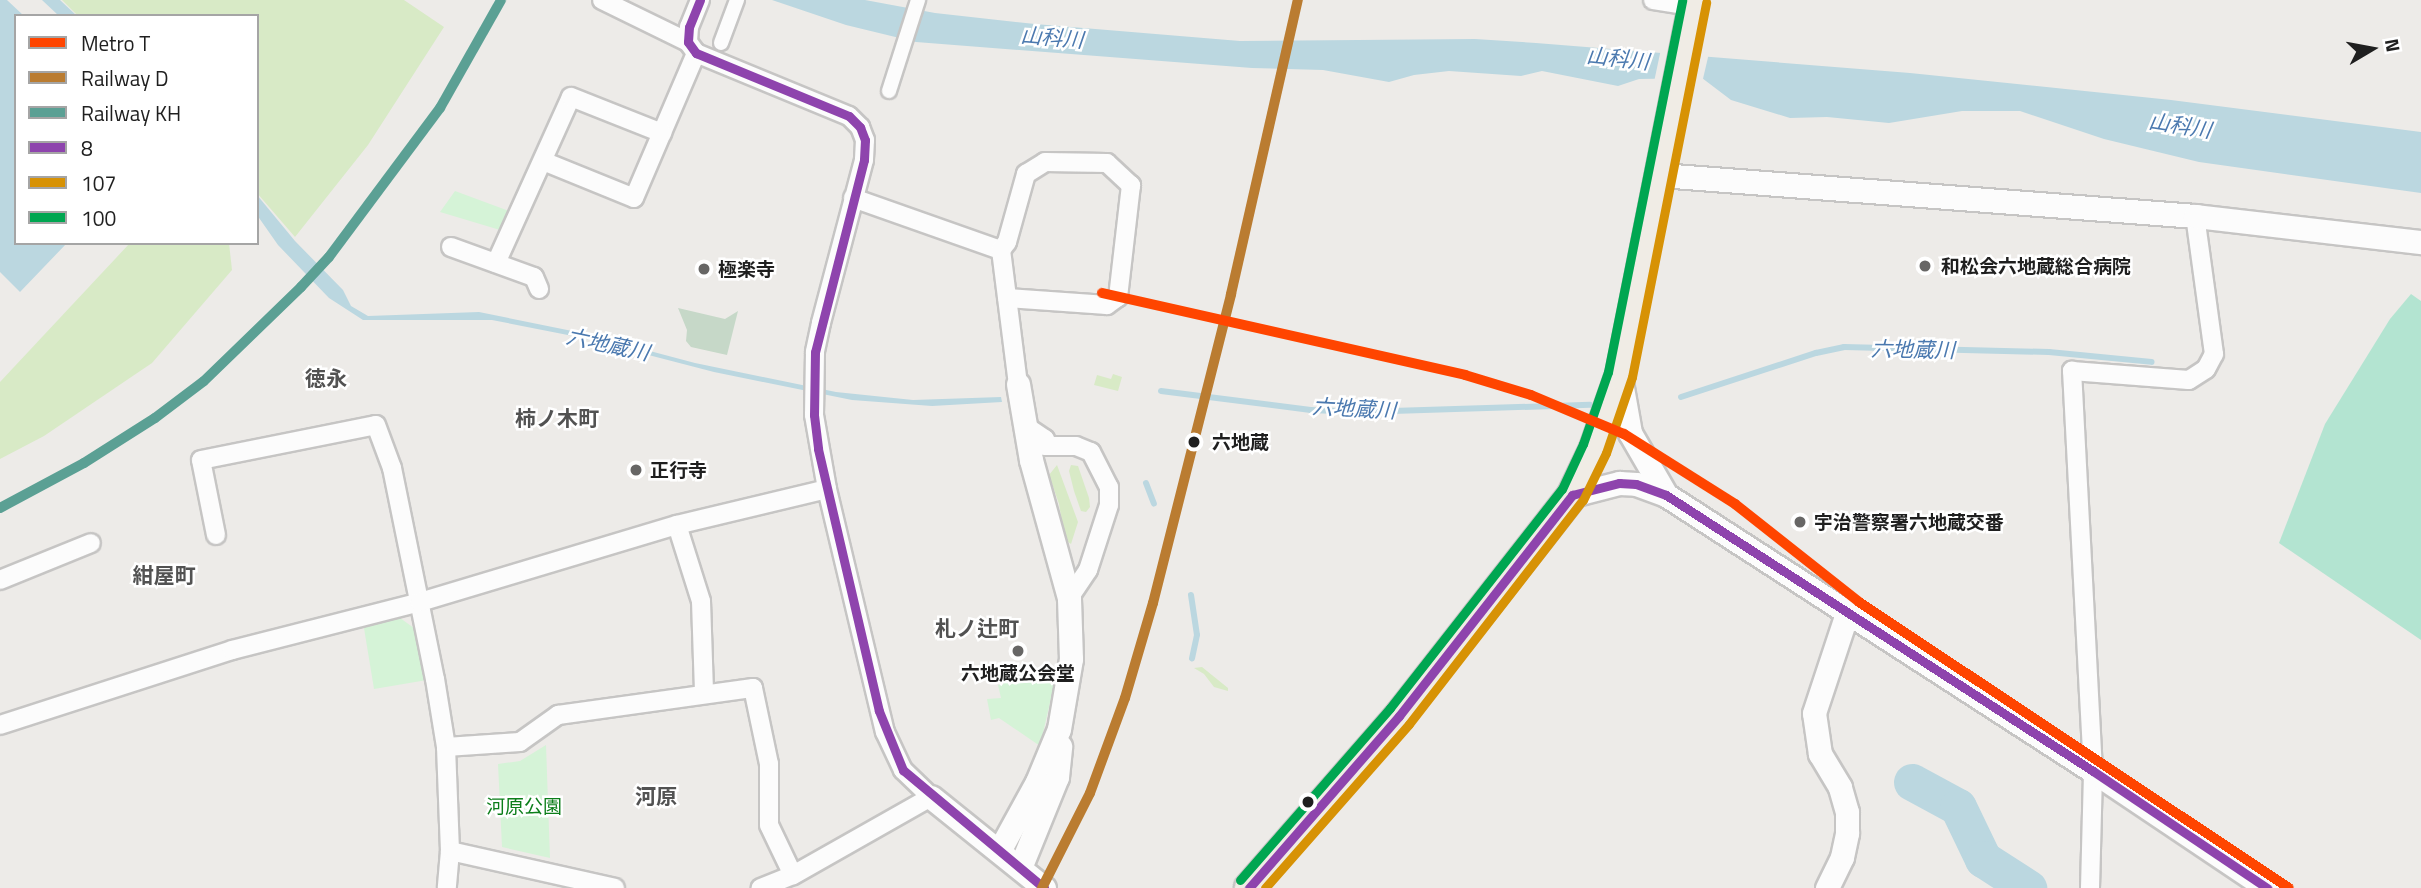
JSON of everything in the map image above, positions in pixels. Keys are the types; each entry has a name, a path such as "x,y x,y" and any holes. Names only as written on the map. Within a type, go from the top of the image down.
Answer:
{"main road":[{"path":"1249,888 1399,716 1572,495 1594,449 1620,375 1692,9"}],"street":[{"path":"602,0 849,116 860,127 865,140 864,160 826,295 814,376 814,402 818,449 885,732 903,770 1044,888"},
{"path":"542,160 634,198 662,133 691,41 700,0"},
{"path":"721,43 737,0"},
{"path":"890,88 918,0"},
{"path":"1653,0 1692,9"},
{"path":"496,263 571,97 662,133"},
{"path":"1007,298 1107,304 1118,297 1131,184 1107,163 1045,162 1026,174 1007,242 1001,250 1007,298 1018,384 1023,418 1069,598 1071,659 1059,729 1057,777 1020,868"},
{"path":"1661,164 2195,216 2421,243"},
{"path":"853,198 1001,250"},
{"path":"2090,888 2093,771 2072,371 2189,380 2206,369 2214,354 2195,216"},
{"path":"451,247 534,277 539,289"},
{"path":"1620,375 1630,433 1666,495"},
{"path":"1023,418 1045,439 1045,446 1076,446 1091,452 1109,487 1109,505 1088,570 1069,598"},
{"path":"216,535 201,460 376,425 392,467 446,747 450,851 447,888"},
{"path":"1572,495 1619,483 1636,484 1666,495 2093,771 2267,888"},
{"path":"0,725 232,650 420,602 677,525 827,489"},
{"path":"677,525 701,601 705,693"},
{"path":"0,580 91,543"},
{"path":"1827,888 1842,857 1847,834 1847,813 1840,787 1820,754 1814,713 1847,613"},
{"path":"446,747 520,742 558,715 753,688 769,764 769,825 793,875"},
{"path":"999,851 1037,782 1059,729"},
{"path":"760,888 793,875 932,797"},
{"path":"450,851 615,888"}],"green space":[{"path":"62,0 404,0 444,27 368,145 295,237 259,195 259,14 76,14"},
{"path":"455,191 509,211 500,230 440,212"},
{"path":"128,245 229,245 232,270 152,363 44,436 0,459 0,382"},
{"path":"2411,294 2421,301 2421,640 2279,543 2325,424 2390,319"},
{"path":"678,308 725,319 738,311 727,355 691,347 686,341 687,330"},
{"path":"1113,374 1122,377 1118,391 1094,385 1097,375 1111,379"},
{"path":"1057,465 1078,522 1071,544 1065,540 1059,504 1049,475"},
{"path":"1071,465 1078,466 1089,498 1090,507 1086,512 1081,511 1074,491 1069,471"},
{"path":"396,615 418,631 427,680 374,689 363,622"},
{"path":"1202,667 1228,688 1228,691 1214,687 1204,674 1194,668"},
{"path":"1058,668 1040,746 999,718 991,720 987,699 1001,698 998,685"},
{"name":"河原公園","path":"546,745 550,858 502,847 498,764 520,761"}],"water":[{"path":"0,0 7,0 22,14 14,14 14,245 65,245 20,292 0,272"},
{"path":"42,0 60,0 75,14 57,14"},
{"name":"山科川","path":"772,0 865,0 935,13 1035,24 1240,41 1475,39 1536,43 1910,73 2171,100 2421,132 2421,193 2199,162 2104,139 2020,111 1962,111 1889,123 1827,117 1790,118 1731,100 1702,78 1639,79 1618,86 1542,71 1521,76 1449,71 1414,75 1389,82 1323,70 1252,68 916,42 846,25"},
{"path":"259,197 295,241 343,290 351,306 368,316 479,312 582,333 695,363 836,392 913,400 1001,397 1002,402 932,406 852,400 714,372 583,338 492,320 363,320 329,298 278,245 259,218"}],"pier":[{"path":"1661,49 1709,53 1702,83 1654,82"}],"waterway":[{"name":"六地蔵川","path":"1681,397 1816,353 1844,347 2049,352 2152,362"},
{"name":"六地蔵川","path":"1161,391 1311,410 1361,412 1590,405"},
{"path":"1146,483 1154,504"},
{"path":"1191,595 1197,635 1192,658"},
{"path":"1912,782 1958,807 1983,859 2028,888"}],"metro line":[{"name":"T","path":"1102,293 1465,375 1531,395 1624,434 1735,504 1859,602 2289,888"}],"rail line":[{"name":"KH","path":"0,508 84,463 155,418 204,381 301,287 329,257 440,108 501,0"},
{"name":"D","path":"1042,888 1090,793 1125,698 1153,603 1231,294 1298,0"}],"transit line":[{"name":"8","path":"700,0 689,27 688,42 696,53 849,116 860,127 865,140 864,160 815,352 814,415 818,449 879,711 903,770 1044,888"},
{"name":"100","path":"1240,880 1390,708 1562,489 1583,444 1608,372 1682,0"},
{"name":"107","path":"1265,888 1409,724 1583,500 1606,453 1632,377 1706,2"},
{"name":"8","path":"1249,888 1399,716 1572,495 1619,483 1636,484 1666,495 2093,771 2267,888"}],"place":[{"name":"和松会六地蔵総合病院","path":"1925,266"},
{"name":"極楽寺","path":"704,269"},
{"name":"六地蔵","path":"1194,442"},
{"name":"正行寺","path":"636,470"},
{"name":"宇治警察署六地蔵交番","path":"1800,522"},
{"name":"六地蔵公会堂","path":"1018,651"}],"district":[{"name":"徳永","path":"326,378"},
{"name":"柿ノ木町","path":"557,418"},
{"name":"紺屋町","path":"164,575"},
{"name":"札ノ辻町","path":"977,628"},
{"name":"河原","path":"656,796"}]}
